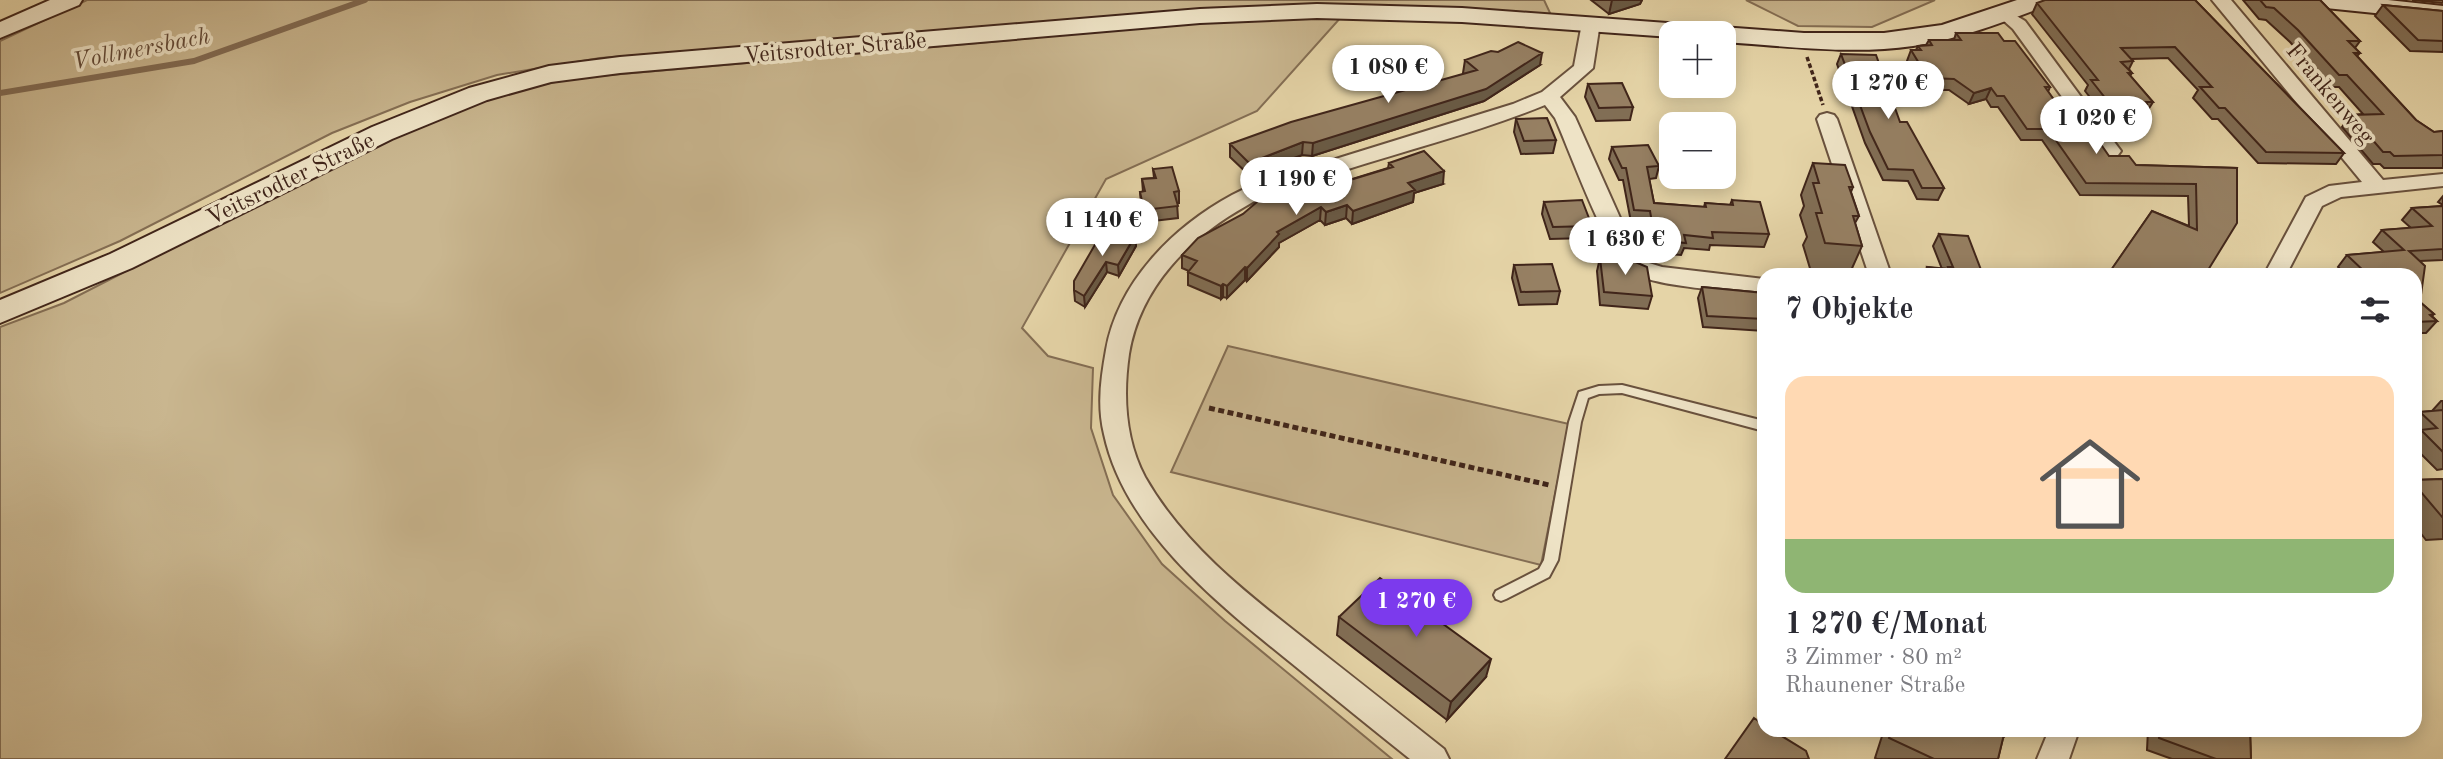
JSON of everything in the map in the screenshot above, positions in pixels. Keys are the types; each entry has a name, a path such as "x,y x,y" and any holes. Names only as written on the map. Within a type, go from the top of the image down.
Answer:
{"street":[{"path":"0,31 70,0"},
{"name":"Veitsrodter Straße","path":"1736,34 1855,42 1903,40 1938,34 2039,0"},
{"name":"Frankenweg","path":"2221,0 2376,185"},
{"path":"2316,0 2440,16"},
{"name":"Veitsrodter Straße","path":"0,312 121,261 382,133 478,94 549,74 620,65 1200,16 1330,11 1462,15 1659,28"},
{"path":"2005,13 2019,25 2110,151"},
{"path":"1433,759 1228,595 1164,531 1127,469 1112,418 1112,362 1128,309 1158,264 1195,229 1241,199 1304,176 1520,108 1549,96 1583,68 1591,23"},
{"path":"1549,96 1565,117 1625,253 1641,268 1662,274 1757,286"},
{"path":"1827,119 1878,268"},
{"path":"2278,268 2314,202 2336,191 2443,180"}],"lane":[{"path":"1501,595 1544,573 1551,560 1575,422 1583,395 1599,390 1622,389 1757,424"}],"path":[{"path":"1801,40 1827,119"},
{"path":"1209,408 1563,488"}],"shaded area":[{"path":"87,0 1544,0 1551,15 1342,16 1257,111 1106,179 1022,328 1048,356 1093,368 1091,428 1113,495 1162,564 1225,621 1392,759 0,759 0,327 64,303 386,138 482,100 519,89 576,78 1034,38 1052,23 600,58 497,75 410,102 332,133 120,241 0,293 0,41"},
{"path":"1746,0 1935,0 1872,27 1798,26"},
{"path":"1228,346 1569,424 1541,565 1171,472"}],"building":[{"path":"2045,0 2195,0 2344,153 2266,152 2225,108 2219,108 2200,87 2212,87 2175,47 2121,48 2133,61 2121,62 2153,102 2110,104 2091,80 2098,80 2037,3"},
{"path":"2260,0 2320,0 2360,41 2348,41 2360,53 2354,53 2416,120 2434,132 2443,131 2443,155 2394,156 2390,152 2383,152 2351,115 2383,114 2347,75 2339,75 2298,30 2274,8 2266,7"},
{"path":"2383,5 2443,11 2443,41 2418,40"},
{"path":"1956,33 1998,33 2004,41 2015,41 2050,87 2045,87 2072,125 2078,125 2091,143 2100,143 2109,156 2129,156 2136,165 2237,168 2237,223 2209,268 2112,268 2152,211 2197,230 2196,184 2086,183 2048,129 2027,129 2004,96 1997,96 1991,88 1974,93 1954,79 1928,78 1911,50 1921,50 1918,46 1932,45 1929,40 1961,40"},
{"path":"1518,42 1542,53 1486,89 1313,143 1303,142 1249,163 1230,144 1291,122 1477,70 1465,60 1491,51 1498,52"},
{"path":"1841,54 1876,55 1900,122 1907,122 1944,188 1922,188 1913,170 1888,169 1870,132"},
{"path":"1622,83 1633,107 1599,108 1588,84"},
{"path":"1547,118 1556,140 1524,141 1516,119"},
{"path":"1648,145 1659,166 1647,167 1654,203 1706,207 1705,203 1733,205 1732,200 1760,202 1769,234 1712,232 1713,238 1684,235 1686,243 1655,240 1650,211 1634,210 1626,168 1622,168 1612,147"},
{"path":"1424,151 1444,171 1408,183 1415,190 1353,211 1347,205 1326,212 1321,207 1277,232 1279,234 1227,286 1188,272 1197,261 1182,255 1198,238 1243,214 1264,196 1278,202 1393,167 1389,163"},
{"path":"1813,163 1845,165 1853,187 1849,187 1859,216 1853,216 1862,246 1825,243 1816,213 1822,213 1813,183 1819,183"},
{"path":"1172,167 1179,191 1174,192 1178,206 1144,210 1140,192 1145,191 1142,179 1156,178 1153,169"},
{"path":"1582,200 1592,226 1553,227 1544,202"},
{"path":"2443,206 2443,249 2409,251 2425,266 2422,288 2422,268 2361,268 2347,255 2404,250 2382,230 2432,226 2412,208"},
{"path":"1111,229 1135,236 1118,265 1106,262 1084,296 1074,290 1074,281 1100,236 1105,237"},
{"path":"1939,234 1968,236 1980,268 1948,267 1953,267"},
{"path":"1600,258 1633,261 1647,267 1652,296 1604,292"},
{"path":"1552,264 1560,291 1521,292 1514,265"},
{"path":"1702,287 1757,292 1757,319 1707,316"},
{"path":"2422,304 2434,314 2430,315 2437,321 2422,322"},
{"path":"2443,410 2443,452 2422,431 2437,428 2422,412"},
{"path":"2443,479 2443,518 2422,493 2422,480"},
{"path":"1380,578 1491,659 1451,702 1339,617"},
{"path":"1754,718 1757,720 1757,737 1783,737 1806,751 1809,759 1725,759"},
{"path":"2003,737 1998,759 1934,759 1889,738"},
{"path":"2250,737 2251,759 2216,759 2159,738"}],"waterway":[{"name":"Vollmersbach","path":"0,93 194,61 365,0"}]}
